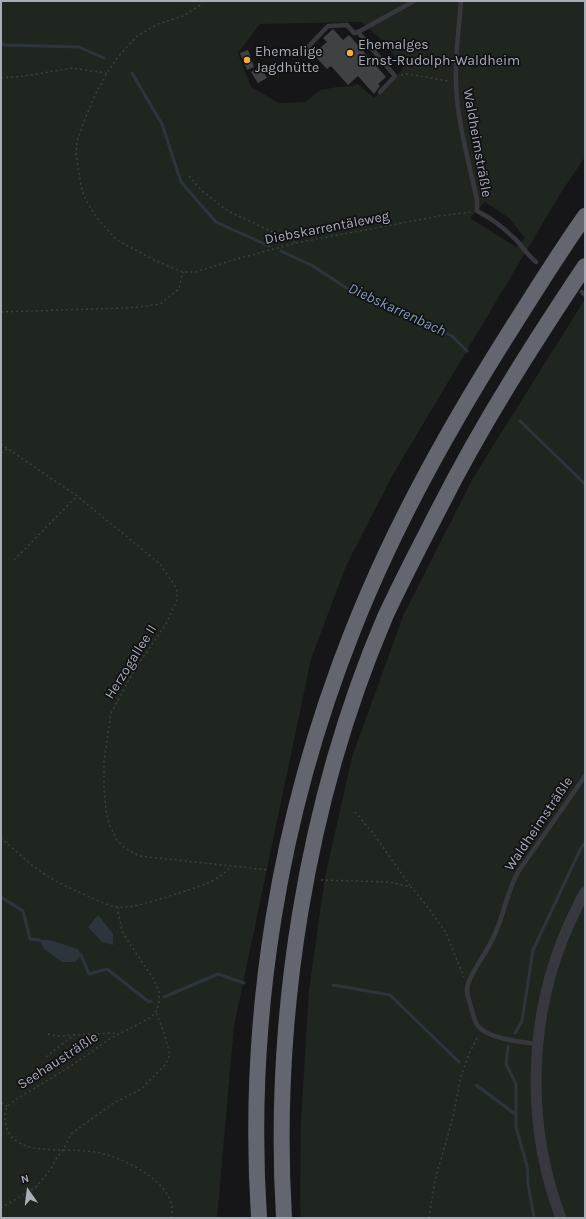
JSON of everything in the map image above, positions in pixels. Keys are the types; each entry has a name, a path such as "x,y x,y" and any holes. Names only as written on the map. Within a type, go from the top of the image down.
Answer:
{"highway":[{"path":"259,1218 256,1140 257,1097 267,963 289,840 322,716 342,658 365,600 409,506 445,438 476,385 524,308 585,216"},
{"path":"284,1218 282,1097 287,1019 293,961 316,836 349,714 384,620 421,542 465,459 497,405 535,342 585,266"}],"street":[{"path":"561,1218 548,1179 540,1140 536,1083 538,1044 549,981 560,945 585,892"}],"lane":[{"path":"358,32 414,1"},
{"name":"Waldheimsträßle","path":"461,1 456,51 457,101 477,200 478,212 490,218 515,238 527,254 536,262"},
{"path":"307,48 328,26 347,26 354,32 358,32 395,76 380,92"},
{"name":"Waldheimsträßle","path":"481,1029 477,1025 467,995 469,981 493,939 500,922 511,884 585,776"},
{"path":"481,1029 492,1035 510,1040 538,1044"}],"path":[{"name":"Diebskarrentäleweg","path":"203,1 199,6 183,16 158,24 137,36 117,58 95,95 77,141 77,165 82,191 96,217 117,240 154,260 183,272 196,272 233,260 296,243 439,216 478,212"},
{"path":"256,50 265,52 307,48"},
{"path":"1,78 25,76 72,68 107,73"},
{"path":"408,74 456,83"},
{"path":"189,176 202,191 228,211 296,243"},
{"path":"1,312 123,308 160,304 179,289 183,272"},
{"name":"Herzogallee II","path":"1,444 76,496 160,564 177,589 177,600 166,624 135,669 111,713 104,768 106,812 110,826 117,840 125,848 139,856 269,870"},
{"path":"1,452 7,449"},
{"path":"14,560 76,496"},
{"path":"355,812 373,833 446,933 461,972 469,981"},
{"path":"1,838 45,874 83,894 117,907 125,907 159,899 210,882 225,872 230,866"},
{"path":"321,880 389,882 411,887"},
{"path":"1,1208 36,1186 51,1169 71,1134 112,1104 141,1089 165,1065 170,1055 156,1012 159,1004 159,992 154,980 122,930 117,907"},
{"name":"Seehausträßle","path":"156,1012 144,1021 119,1034 15,1100 8,1106 4,1114 5,1123 11,1138 19,1144 33,1148 94,1152 110,1155 125,1161 161,1185 170,1199 172,1207 171,1218"},
{"path":"429,1218 435,1180 452,1117 461,1076 469,1054 481,1029"},
{"path":"48,1034 58,1036 111,1032 119,1034"},
{"path":"46,1057 75,1034"},
{"path":"1,1103 8,1106"}],"shaded area":[{"path":"1,1 585,1 585,157 562,191 392,476 346,566 311,659 234,1026 217,1218 1,1218","holes":["362,22 384,42 403,67 402,70 374,98 358,84 321,90 305,102 279,103 251,87 238,53 260,24","485,202 509,218 525,238 516,247 470,218"]},
{"path":"585,299 585,1218 301,1218 301,1121 309,990 325,877 352,757 403,616 473,478"},
{"path":"98,915 113,934 113,945 102,942 88,927"},
{"path":"39,940 49,940 78,949 81,955 75,962 62,962 44,949"}],"building":[{"name":"Ehemalges Ernst-Rudolph-Waldheim","path":"333,29 343,40 349,35 386,77 378,84 380,86 374,94 358,76 348,85 331,66 327,69 313,54 327,42 323,38"},
{"name":"Ehemalige Jagdhütte","path":"248,50 254,67 247,70 240,53"},
{"path":"260,66 267,78 258,83 251,72"}],"waterway":[{"name":"Diebskarrenbach","path":"1,43 4,45 79,47 104,58"},
{"path":"132,73 162,124 181,182 216,222 269,246"},
{"name":"Diebskarrenbach","path":"281,251 313,266 354,293 452,336 467,351"},
{"name":"Diebskarrenbach","path":"520,421 585,484"},
{"path":"515,1033 522,1021 533,950 581,848 585,843"},
{"path":"1,897 23,911 30,939 39,940"},
{"path":"81,955 89,974 107,969 149,1002 151,1001"},
{"path":"164,997 218,974 244,983"},
{"path":"333,985 390,995 459,1062"},
{"name":"Diebskarrenbach","path":"508,1047 506,1064 516,1084 516,1127 527,1166 528,1183 534,1218"},
{"path":"476,1085 515,1114"}],"place":[{"name":"Ehemalges Ernst-Rudolph-Waldheim","path":"350,53"},
{"name":"Ehemalige Jagdhütte","path":"247,60"}]}
